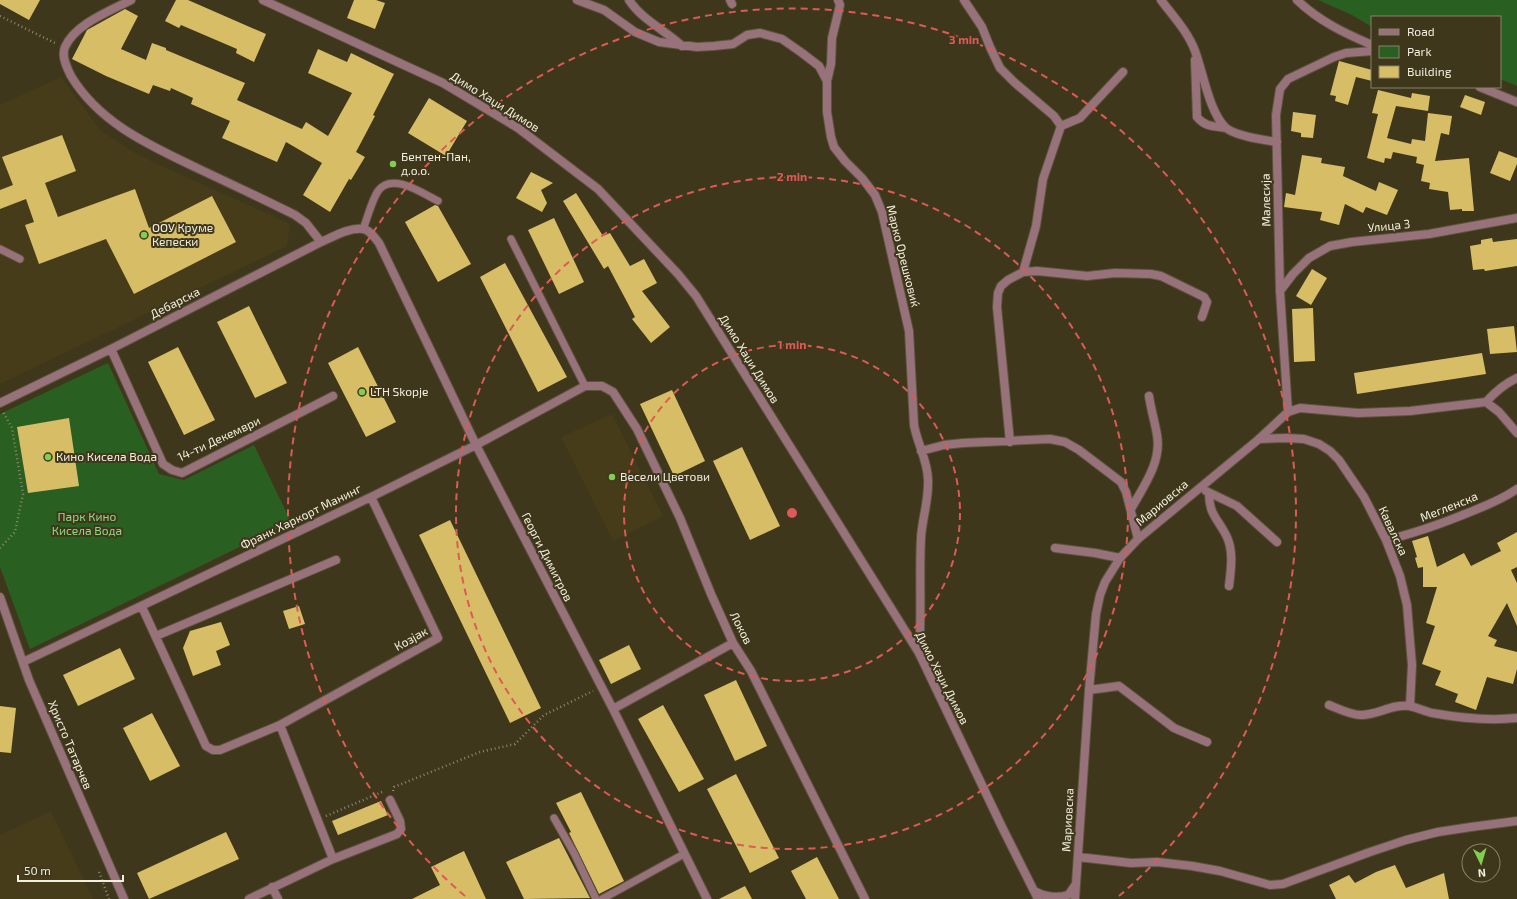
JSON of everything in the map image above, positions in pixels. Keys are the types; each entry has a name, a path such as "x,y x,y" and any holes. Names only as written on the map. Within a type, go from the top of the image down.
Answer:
{"street":[{"path":"131,0 76,31 65,48 64,59 68,71 85,96 125,131 155,148 295,216 306,223 321,242"},
{"name":"Димо Хаџи Димов","path":"263,0 443,83 518,128 598,189 678,274 696,296 919,653 1038,899"},
{"path":"577,0 604,10 635,32 659,42 697,47 732,44 747,35 760,33 782,39 819,66 827,81"},
{"path":"629,0 640,13 682,46"},
{"name":"Марко Орешковиќ","path":"838,0 840,5 832,38 831,64 827,81 826,112 830,138 834,148 862,178 874,195 882,212 909,331 914,425 926,465 928,480 926,513 921,536 921,625 919,653"},
{"path":"964,0 982,27 1000,68 1054,116 1061,126"},
{"path":"1161,0 1186,35 1194,50 1213,108 1217,117 1226,128"},
{"path":"1297,0 1308,11 1326,23 1371,45"},
{"path":"1194,50 1197,117 1202,123 1208,126 1226,128 1254,138 1277,142"},
{"name":"Малесија","path":"1288,412 1280,291 1276,115 1280,89 1288,79 1334,57 1371,51"},
{"path":"1023,272 1036,226 1043,179 1061,126 1080,118 1123,72"},
{"path":"1482,88 1517,102"},
{"name":"Улица 3","path":"1280,291 1304,262 1330,246 1352,242 1429,234 1517,218"},
{"name":"Дебарска","path":"0,403 111,349 321,242 342,233 363,229"},
{"name":"Георги Димитров","path":"363,229 372,234 379,243 476,445 613,708 707,899"},
{"path":"1010,442 997,307 998,293 1001,286 1008,280 1023,272 1037,271 1087,276 1115,273 1151,274 1161,276 1204,297 1206,302 1202,317"},
{"name":"14-ти Декември","path":"111,349 163,464 172,470 182,473 333,396"},
{"path":"1486,402 1497,389 1506,382 1517,378"},
{"name":"Франк Харкорт Манинг","path":"23,662 142,607 371,497 476,445 585,386"},
{"name":"Локов","path":"585,386 602,386 613,392 638,429 680,518 733,643 751,671 865,899"},
{"path":"1131,509 1149,477 1156,458 1158,437 1151,412 1149,396"},
{"path":"1288,412 1300,408 1364,413 1486,402 1499,412 1517,433"},
{"name":"Мариовска","path":"1075,899 1089,690 1096,614 1100,595 1109,575 1120,558 1138,539 1259,439 1288,412"},
{"path":"921,451 944,445 963,443 1050,439 1065,442 1079,450 1121,482 1126,492 1138,539"},
{"name":"Кавалска","path":"1259,439 1304,439 1319,444 1330,451 1339,460 1364,498 1386,540 1400,576 1407,605 1412,666 1410,706"},
{"path":"1201,486 1209,493 1237,506 1277,542"},
{"name":"Мегленска","path":"1386,540 1417,533 1449,521 1506,497 1517,490"},
{"path":"1209,493 1209,504 1214,517 1227,536 1232,561 1229,586"},
{"name":"Козјак","path":"142,607 206,746 209,749 220,750 280,725 438,638 371,497"},
{"path":"1055,548 1120,558"},
{"path":"156,636 336,560"},
{"name":"Христо Татарчев","path":"0,597 23,662 56,744 124,899"},
{"path":"613,708 733,643"},
{"path":"1089,690 1118,686 1174,728 1208,742"},
{"path":"1329,705 1360,715 1394,706 1410,706 1428,712 1448,716 1500,720 1517,718"},
{"path":"280,725 333,859"},
{"path":"249,899 333,859 397,834 401,829 400,821 390,800"},
{"path":"1078,857 1131,863 1158,862 1192,866 1220,871 1270,885 1283,884 1406,840 1471,826 1517,821"},
{"path":"1034,891 1046,898 1056,899 1067,896 1076,884"},
{"path":"272,887 278,899"}],"lane":[{"path":"363,229 373,201 384,185 396,183 409,186 438,201"},
{"path":"511,239 585,386"},
{"path":"0,249 20,259"},
{"path":"554,818 574,853 596,899"},
{"path":"602,899 684,854"}],"path":[{"path":"0,16 65,48"},
{"path":"0,406 12,428 23,494 15,532 0,548"},
{"path":"317,820 480,752 515,744 544,714 601,687"},
{"path":"390,800 394,787"}],"shaded area":[{"name":"ООУ Круме Кепески","path":"61,77 101,131 138,155 290,224 287,246 0,384 0,105"},
{"name":"Весели Цветови","path":"612,414 663,516 613,541 561,437"},
{"path":"51,811 93,899 0,899 0,835"}],"green space":[{"path":"1318,0 1517,0 1517,86 1501,79 1501,16 1371,16 1371,26 1352,15"},
{"name":"Парк Кино Кисела Вода","path":"108,363 159,474 184,480 254,445 291,522 30,649 0,567 0,414"}],"building":[{"path":"0,0 40,0 29,20 0,4"},
{"path":"176,0 188,0 266,34 254,62 236,53 237,49 181,25 179,28 165,21"},
{"path":"354,0 376,0 385,3 375,29 347,18"},
{"path":"125,9 138,16 121,49 146,60 152,43 166,48 166,50 245,83 237,100 302,129 306,122 328,136 352,93 308,73 318,49 347,62 351,53 394,74 373,115 375,116 356,152 365,157 351,180 349,179 330,212 303,195 322,163 286,142 277,162 222,138 230,121 191,104 193,98 171,88 170,91 153,85 149,94 106,76 72,59 87,30"},
{"path":"1339,61 1371,70 1371,81 1356,77 1348,105 1335,101 1336,96 1330,95"},
{"path":"1378,90 1411,98 1412,93 1430,96 1428,111 1396,106 1387,138 1411,144 1412,139 1425,141 1428,113 1452,116 1449,135 1441,133 1435,161 1469,158 1474,211 1462,211 1462,209 1450,210 1448,192 1429,189 1430,183 1421,181 1424,165 1416,163 1417,157 1393,152 1391,159 1385,158 1384,163 1367,158 1378,114 1372,113"},
{"path":"1465,95 1485,102 1481,115 1460,107"},
{"path":"429,98 467,121 446,156 408,133"},
{"path":"1293,112 1316,115 1313,138 1301,137 1301,133 1291,131"},
{"path":"62,135 76,171 45,183 58,217 135,189 149,228 212,196 236,242 134,294 106,239 39,264 25,225 34,222 26,199 0,209 0,190 13,185 2,157"},
{"path":"1499,151 1517,158 1517,164 1510,181 1490,173"},
{"path":"1302,155 1322,158 1321,163 1345,167 1343,176 1376,191 1379,182 1398,190 1387,215 1366,207 1363,213 1345,204 1339,225 1320,220 1322,212 1284,207 1286,193 1295,195"},
{"path":"531,172 553,183 541,190 547,203 542,212 516,198"},
{"path":"576,193 603,236 610,233 630,266 644,259 657,283 642,291 670,327 651,343 632,319 635,317 608,266 604,269 563,201"},
{"path":"435,205 438,206 471,264 438,282 405,222"},
{"path":"554,218 584,282 559,294 528,230"},
{"path":"1492,238 1493,242 1517,239 1517,266 1485,271 1484,269 1473,270 1470,246 1481,244 1481,240"},
{"path":"505,263 567,377 538,392 480,277"},
{"path":"1312,269 1327,278 1311,305 1296,296"},
{"path":"249,306 287,383 255,398 217,322"},
{"path":"1313,308 1315,361 1294,362 1292,309"},
{"path":"1514,326 1517,352 1490,354 1487,329"},
{"path":"178,347 215,420 184,435 148,362"},
{"name":"LTH Skopje","path":"358,347 396,422 366,437 328,363"},
{"path":"1482,353 1486,374 1357,394 1354,373"},
{"path":"672,390 705,461 674,476 640,404"},
{"name":"Кино Кисела Вода","path":"69,418 79,486 28,493 17,427"},
{"path":"742,447 780,526 750,540 713,461"},
{"path":"450,520 541,708 510,723 419,535"},
{"path":"1517,532 1517,567 1511,570 1517,583 1517,626 1507,603 1488,636 1497,640 1494,646 1517,652 1517,669 1513,684 1487,677 1476,710 1455,702 1458,694 1435,685 1441,671 1422,664 1435,626 1426,623 1437,587 1423,587 1423,567 1418,568 1415,558 1417,557 1412,541 1428,536 1437,567 1464,553 1471,566 1501,551 1497,543"},
{"path":"299,606 305,624 289,629 283,611"},
{"path":"221,622 230,645 216,651 221,665 193,676 183,648 190,631"},
{"path":"629,645 641,669 611,684 599,660"},
{"path":"120,648 135,679 78,706 63,675"},
{"path":"736,680 767,746 735,761 704,695"},
{"path":"663,705 704,779 679,792 638,719"},
{"path":"0,706 16,708 11,753 0,752"},
{"path":"152,713 180,766 150,781 123,728"},
{"path":"736,774 779,858 750,873 707,789"},
{"path":"581,792 624,881 599,894 556,803"},
{"path":"381,801 388,815 338,835 332,821"},
{"path":"226,832 239,859 149,899 137,873"},
{"path":"559,838 590,898 524,899 506,862"},
{"path":"464,851 486,899 412,899 440,885 431,867"},
{"path":"817,857 839,899 806,899 791,871"},
{"path":"1395,865 1406,888 1444,873 1449,899 1336,899 1329,885 1349,875 1355,883 1376,872"},
{"path":"745,886 752,899 719,899"}],"place":[{"name":"Бентен-Пан, д.о.о.","path":"393,164"},
{"name":"ООУ Круме Кепески","path":"144,235"},
{"name":"LTH Skopje","path":"362,392"},
{"name":"Кино Кисела Вода","path":"48,457"},
{"name":"Весели Цветови","path":"612,477"}]}
